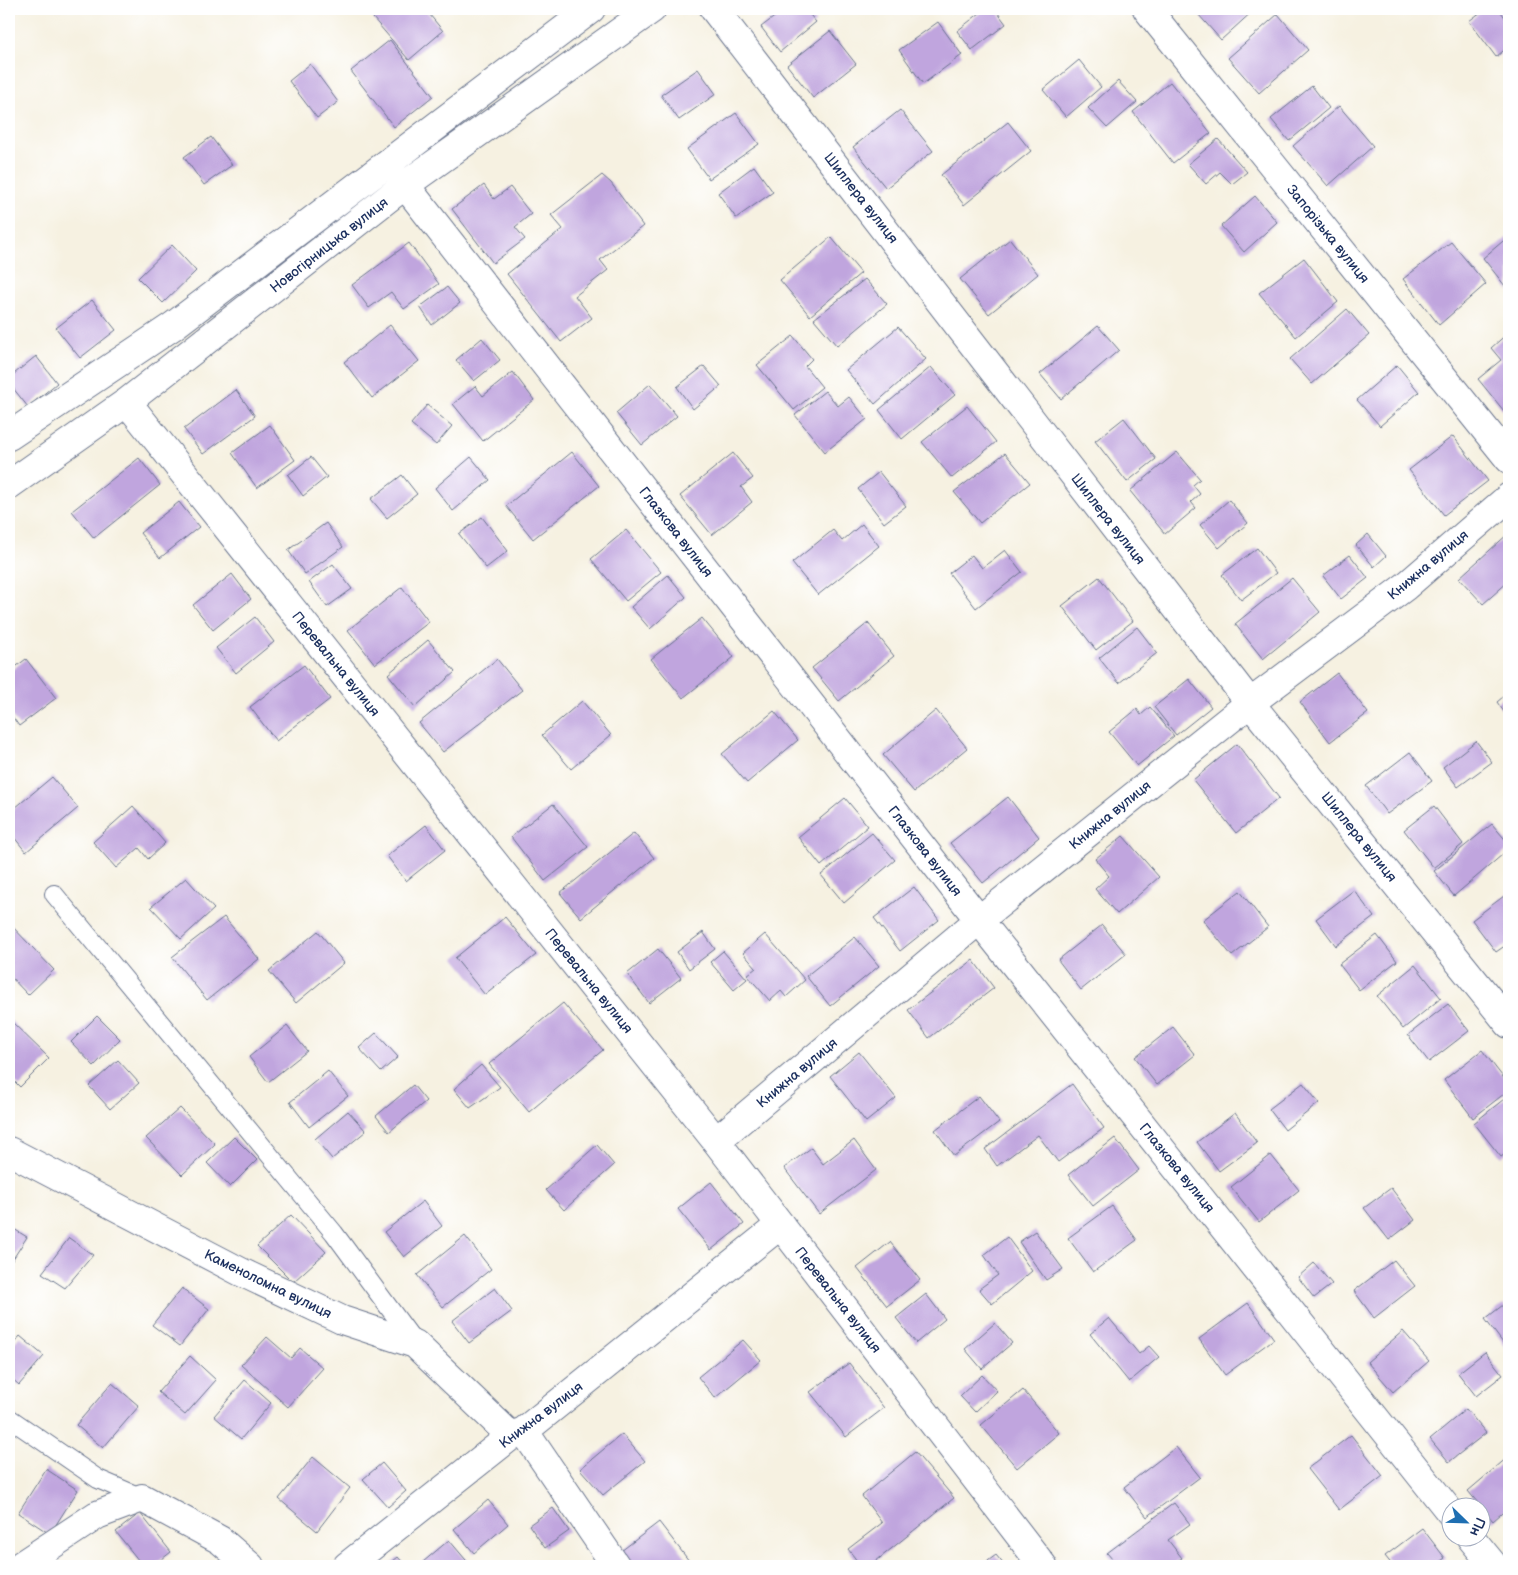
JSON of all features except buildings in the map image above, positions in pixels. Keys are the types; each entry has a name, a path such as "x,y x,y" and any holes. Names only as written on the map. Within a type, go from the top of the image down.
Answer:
{"street":[{"path":"9,436 173,326 591,9"},
{"name":"Новогірницька вулиця","path":"9,485 127,402 405,185 652,9"},
{"name":"Шиллера вулиця","path":"714,9 1250,703 1509,1024"},
{"name":"Запорізька вулиця","path":"1147,9 1509,460"},
{"name":"Глазкова вулиця","path":"405,185 979,920 1440,1499"},
{"name":"Перевальна вулиця","path":"127,402 716,1142 1043,1566"},
{"name":"Книжна вулиця","path":"716,1142 979,920 1250,703 1406,586 1509,497"},
{"name":"Каменоломна вулиця","path":"9,1151 241,1272 342,1320 415,1344 518,1433 616,1566"},
{"name":"Книжна вулиця","path":"347,1566 780,1225"},
{"path":"20,1566 97,1514 142,1498 220,1540 250,1566"},
{"path":"1479,1548 1494,1566"}],"lane":[{"path":"54,894 334,1233 415,1344"},
{"path":"9,1418 98,1479 142,1498"}]}
